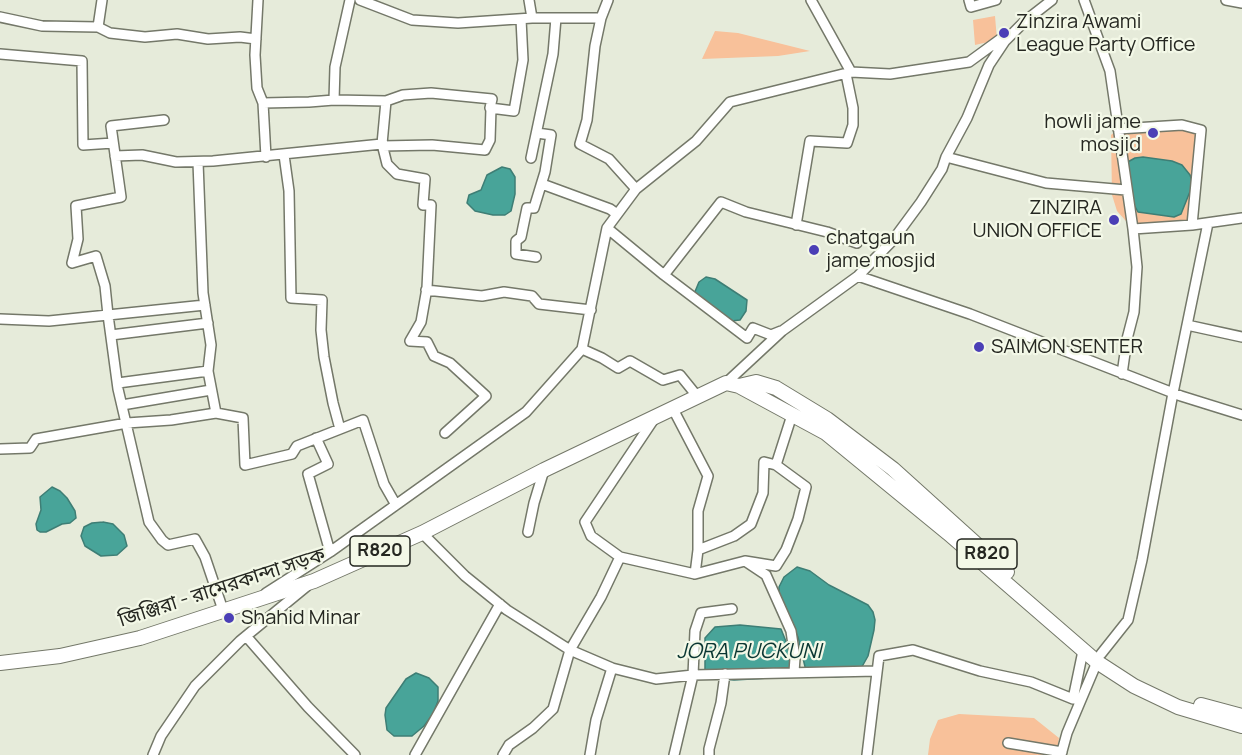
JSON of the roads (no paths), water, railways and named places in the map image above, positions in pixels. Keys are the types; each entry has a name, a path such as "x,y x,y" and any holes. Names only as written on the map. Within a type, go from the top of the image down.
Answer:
{"main road":[{"name":"জিঞ্জিরা - রামেরকান্দা সড়ক","path":"0,663 60,656 140,638 314,580 422,533 544,470 654,419 697,396 732,385 756,382 776,388 827,419 893,469 1052,618 1083,651 1181,699 1242,716"},
{"name":"জিঞ্জিরা - রামেরকান্দা সড়ক","path":"732,385 826,433 1134,686 1178,707 1242,726"}],"street":[{"path":"98,27 102,0"},
{"path":"258,0 257,88 263,103 266,157"},
{"path":"334,100 335,67 350,0"},
{"path":"360,0 412,20 458,23 532,18 601,18"},
{"path":"530,0 532,18"},
{"path":"608,0 601,18 595,46 587,120 580,144 609,159 636,189"},
{"path":"796,225 810,141 847,143 853,125 848,73 811,0"},
{"path":"969,0 971,7 996,0"},
{"path":"256,599 330,552 526,412 582,349 607,228 636,189 696,141 730,102 848,73 890,74 969,62 1052,0"},
{"path":"1084,0 1110,71 1133,229 1136,279 1134,312 1126,339 1122,374"},
{"path":"1226,0 1242,3"},
{"path":"0,17 42,26 98,27 110,33 145,37 177,34 208,39 240,37 256,39"},
{"path":"531,158 554,54 556,18"},
{"path":"491,108 514,111 523,60 521,19"},
{"path":"732,385 782,331 858,276 893,240 942,169 989,65 1005,41 1025,21"},
{"path":"0,54 82,61 83,145 113,143"},
{"path":"115,156 142,155 176,162 198,162 382,145 432,145 485,150 490,140 492,99 431,93 403,95 386,101 334,100 263,103"},
{"path":"386,101 382,145 387,165 397,174 425,179 423,205 431,206 426,290 421,322 410,341 427,342 434,356 450,363 486,396 445,433"},
{"path":"165,120 111,126 121,197 76,206 78,239 72,263 96,256 105,286 122,405 149,522 168,545 195,539 205,557 224,610"},
{"path":"1118,129 1182,125 1201,130 1192,225"},
{"path":"536,257 516,254 516,241 521,237 527,208 534,208 542,184 552,135 537,133"},
{"path":"284,155 288,191 291,298 322,300 321,330 324,357 340,429"},
{"path":"946,157 1046,183 1126,190"},
{"path":"198,162 205,305 211,345 208,371 216,413"},
{"path":"542,184 610,209 617,214"},
{"path":"664,275 721,202 746,212 857,243"},
{"path":"1133,229 1192,225 1242,218"},
{"path":"1008,743 1061,754 1099,658 1128,620 1142,560 1208,223"},
{"path":"607,228 747,338 753,328 771,335 782,331"},
{"path":"858,276 970,314 1173,393 1242,415"},
{"path":"426,290 482,296 504,292 532,297 539,304 591,309"},
{"path":"0,319 49,321 205,305"},
{"path":"111,335 208,323"},
{"path":"1187,325 1242,337"},
{"path":"582,349 618,368 630,361 663,380 680,375 697,396"},
{"path":"118,383 208,371"},
{"path":"122,405 211,390"},
{"path":"673,409 708,476 698,511 698,550 695,574"},
{"path":"0,449 30,448 36,439 127,423 171,420 216,413 243,418 245,465 292,454 297,446 363,420 384,484 396,505"},
{"path":"776,465 792,415"},
{"path":"654,419 585,522 591,536 620,557 695,574 746,561 776,566 786,550 798,519 806,487 776,465 764,462 764,493 751,524 734,536 698,550"},
{"path":"316,438 328,464 308,474 330,552"},
{"path":"528,532 544,470"},
{"path":"422,533 465,576 500,604 570,650 612,668 656,679 693,675 877,671"},
{"path":"503,755 509,745 533,728 553,709 570,650 601,597 620,557"},
{"path":"746,561 766,575 791,631 795,658 794,672"},
{"path":"153,755 161,736 195,687 246,636 314,580"},
{"path":"415,755 500,604"},
{"path":"674,755 693,675 695,632 701,613 732,609"},
{"path":"246,636 308,707 355,755"},
{"path":"867,755 879,656 914,650 980,671 1031,682 1073,699 1083,651"},
{"path":"590,755 612,668"},
{"path":"709,755 725,674"}],"water":[{"path":"1135,158 1172,161 1182,165 1190,175 1193,184 1181,214 1174,217 1138,212 1133,203 1124,164"},
{"path":"502,167 510,169 515,177 515,194 511,211 505,215 493,215 475,211 467,203 469,195 481,190 487,175"},
{"path":"706,277 715,279 747,300 746,311 740,320 731,321 694,294 699,282"},
{"path":"52,487 67,498 75,511 76,518 70,523 40,532 36,524 41,510 40,497"},
{"path":"92,523 113,524 124,535 127,546 117,555 101,556 85,546 81,536 84,527"},
{"path":"797,567 810,571 829,585 868,605 873,612 874,630 868,656 859,672 835,677 806,671 798,637 779,596 779,587 784,577"},
{"name":"JORA PUCKUNI","path":"740,625 781,629 793,667 769,678 734,680 705,677 705,638 715,627"},
{"path":"416,673 429,678 438,687 438,701 433,714 412,736 394,736 387,730 386,708 406,679"}],"place":[{"name":"Zinzira Awami League Party Office","path":"1004,33"},
{"name":"howli jame mosjid","path":"1153,133"},
{"name":"ZINZIRA UNION OFFICE","path":"1114,220"},
{"name":"chatgaun jame mosjid","path":"814,250"},
{"name":"SAIMON SENTER","path":"979,347"},
{"name":"Shahid Minar","path":"229,618"}]}
